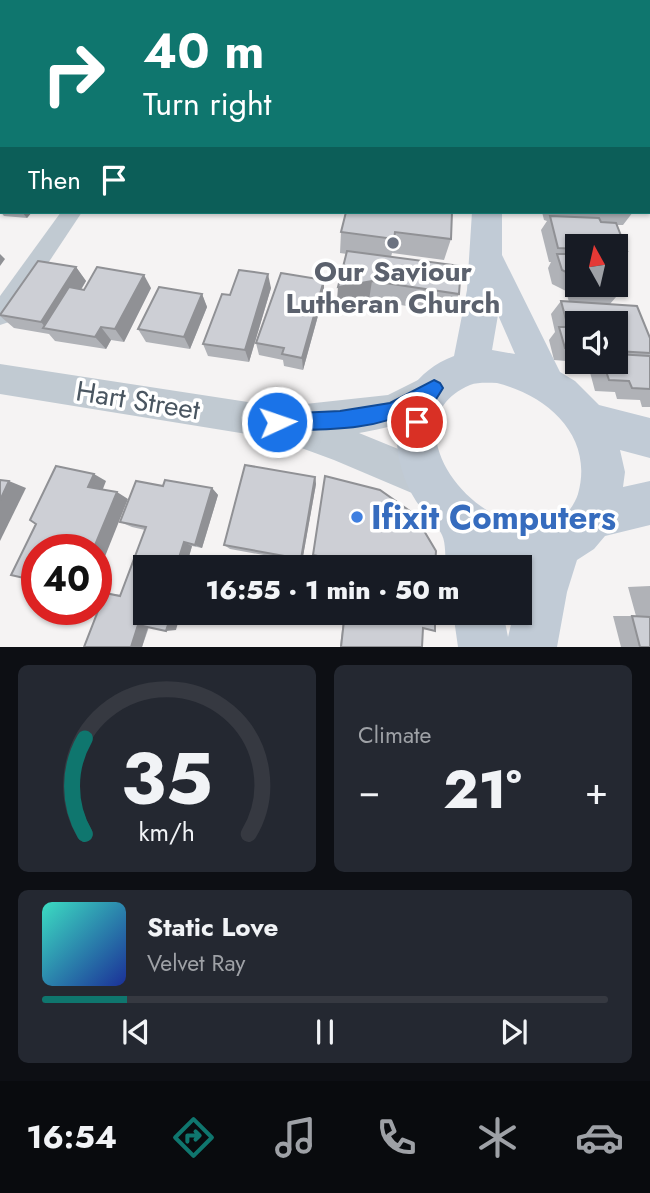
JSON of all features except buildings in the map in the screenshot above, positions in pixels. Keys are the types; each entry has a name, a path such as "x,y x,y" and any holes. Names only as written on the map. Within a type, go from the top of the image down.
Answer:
{"main road":[{"path":"470,368 480,323 488,259 487,214"},
{"path":"488,259 546,382"},
{"path":"531,647 543,593 576,530 604,472 597,441 570,400 546,382 509,369 470,368 452,375 434,388 422,405 417,422 416,441 426,480 467,546 484,538 525,549 576,530 650,503"},
{"path":"586,421 650,438"},
{"path":"480,625 484,647"}],"street":[{"path":"0,315 71,214"},
{"name":"Hart Street","path":"0,379 277,422 340,443 426,480"},
{"name":"Hart Street","path":"277,422 340,419 392,411 434,388"}],"place":[{"name":"Our Saviour Lutheran Church","path":"393,243"},
{"name":"Ifixit Computers","path":"357,517"}],"route":[{"path":"277,422 340,419 392,411 434,388 422,405 417,422"}]}
